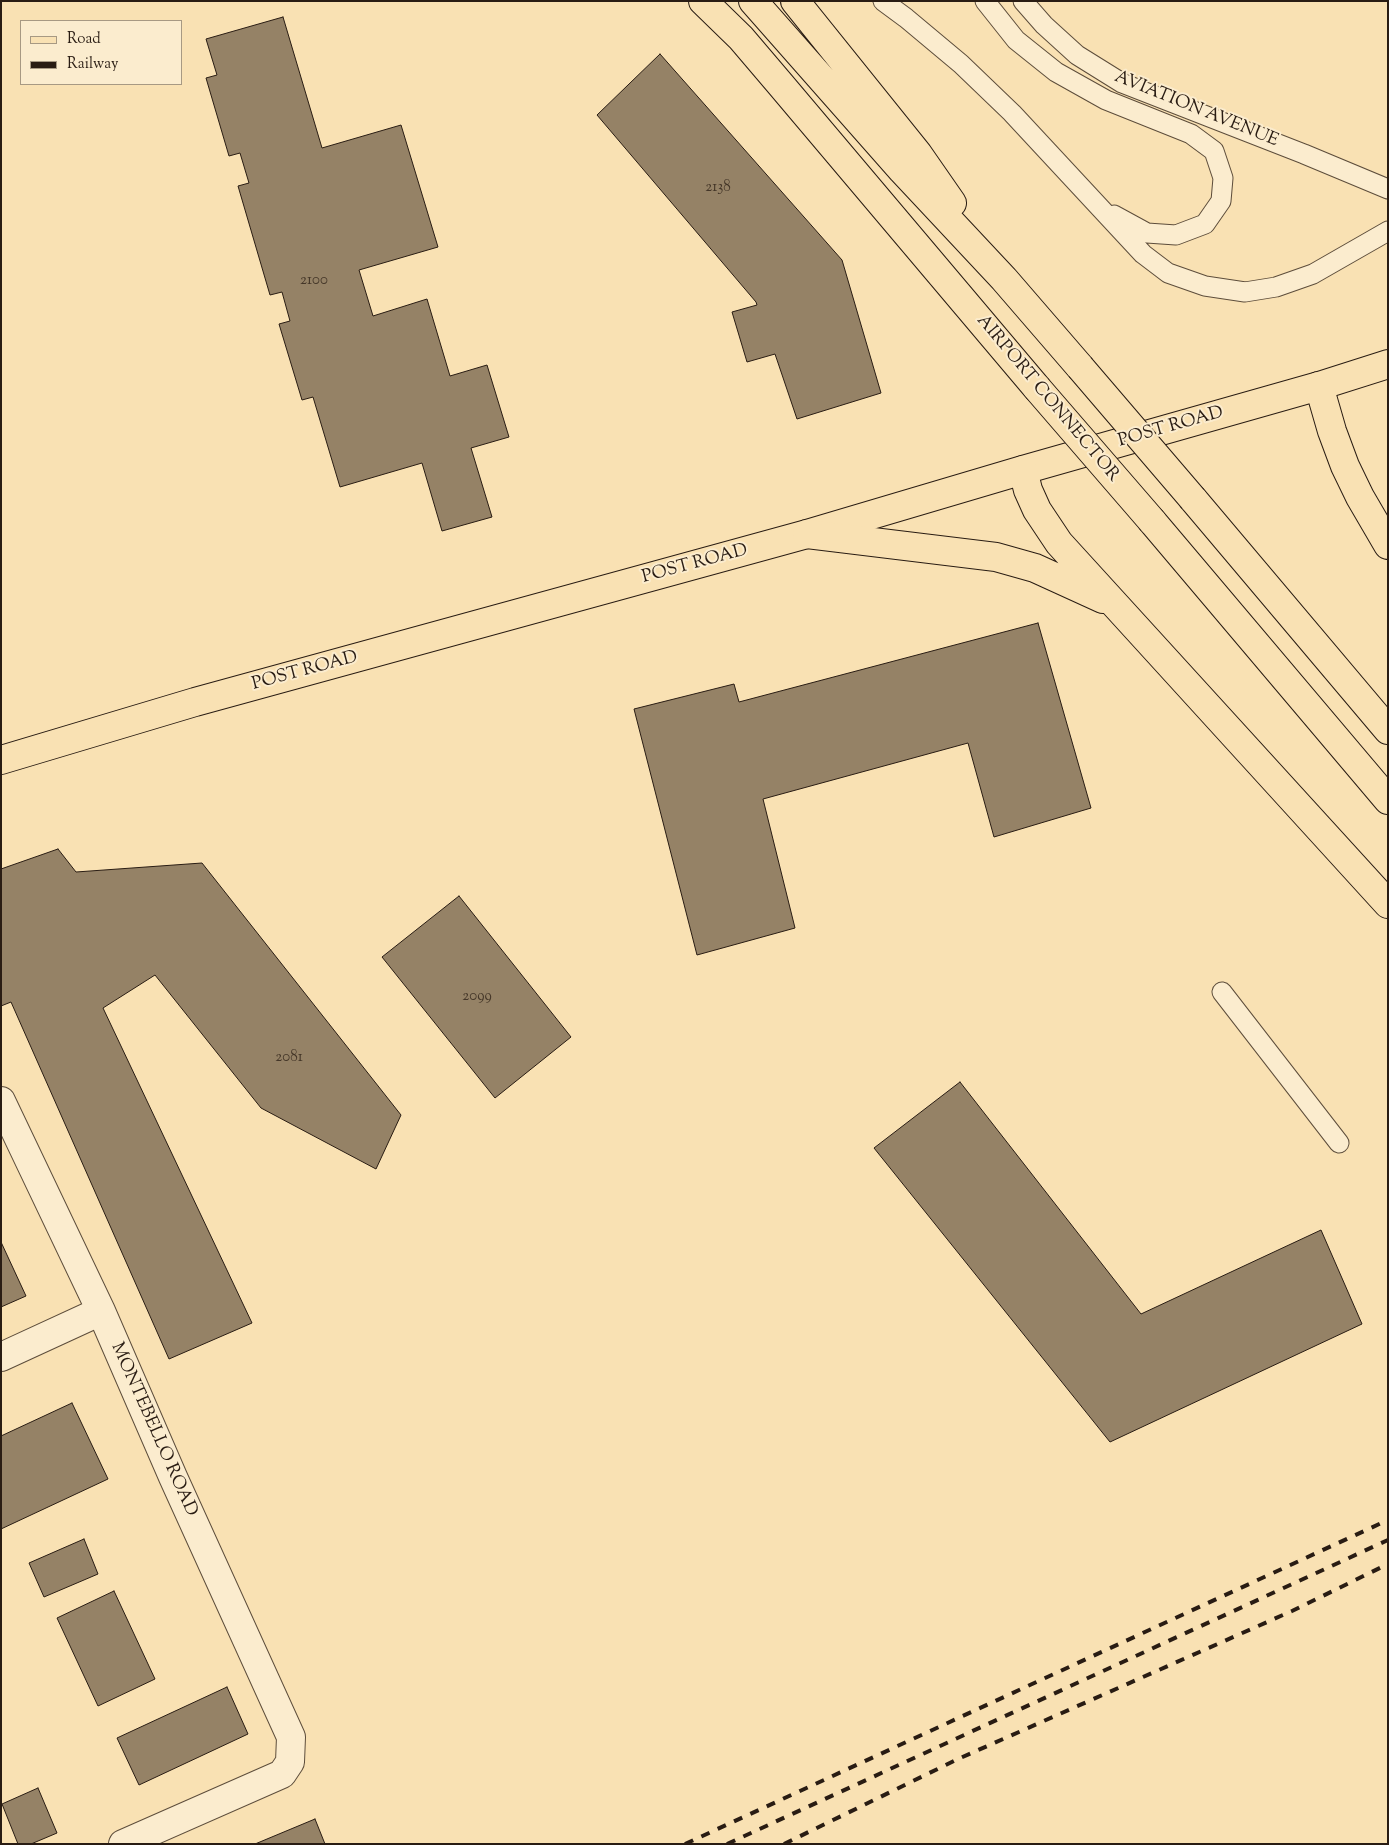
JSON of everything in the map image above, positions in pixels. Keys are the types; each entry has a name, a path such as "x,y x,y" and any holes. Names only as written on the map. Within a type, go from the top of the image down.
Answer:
{"main road":[{"name":"AIRPORT CONNECTOR","path":"702,1 741,38 1388,800"},
{"path":"753,1 902,170 1004,279 1388,730"},
{"path":"795,1 918,154 1004,279"},
{"name":"POST ROAD","path":"1,760 195,702 807,534 1023,470 1319,386 1388,364"},
{"path":"1319,386 1332,431 1345,466 1360,497 1388,545"},
{"path":"1023,470 1028,490 1047,526 1059,543 1388,904"},
{"path":"807,534 996,557 1034,568 1114,604"}],"street":[{"name":"MONTEBELLO ROAD","path":"1,1101 101,1311 177,1486 291,1737 290,1762 282,1774 123,1844"},
{"path":"1,1357 101,1311"}],"lane":[{"path":"883,1 961,64 1012,113 1143,254 1168,273 1205,286 1245,292 1276,287 1313,274 1388,231"},
{"name":"AVIATION AVENUE","path":"985,1 1016,40 1056,72 1106,100 1192,134 1214,150 1223,178 1221,201 1205,224 1176,235 1147,233 1118,218 1089,194"},
{"name":"AVIATION AVENUE","path":"1023,1 1044,25 1077,55 1122,83 1304,154 1373,184 1388,188"},
{"path":"1222,992 1339,1143"}],"building":[{"path":"283,17 322,148 401,125 438,247 359,270 373,316 427,299 450,376 487,365 509,437 471,448 492,517 442,531 422,463 340,487 313,397 302,400 279,324 290,321 282,292 270,295 238,186 249,183 240,153 229,156 206,78 217,75 206,39"},
{"path":"660,54 842,260 881,393 797,419 775,354 747,362 732,312 757,305 756,302 597,115"},
{"path":"1038,623 1091,808 994,837 968,743 763,799 795,928 697,955 634,709 734,684 739,702"},
{"path":"58,849 76,872 202,863 401,1115 376,1169 261,1108 155,975 103,1008 252,1323 169,1359 11,1002 1,1006 1,869"},
{"path":"459,896 571,1037 495,1098 382,957"},
{"path":"960,1082 1141,1314 1321,1230 1362,1324 1110,1442 874,1148"},
{"path":"1,1242 26,1296 1,1307"},
{"path":"72,1403 108,1479 1,1529 1,1436"},
{"path":"84,1539 98,1574 44,1597 29,1563"},
{"path":"114,1591 155,1679 98,1706 57,1618"},
{"path":"227,1687 248,1734 139,1785 117,1738"},
{"path":"38,1788 57,1833 31,1844 18,1844 2,1804"},
{"path":"315,1819 325,1844 255,1844"}],"railway":[{"path":"685,1844 1388,1520"},
{"path":"727,1844 1388,1540"},
{"path":"784,1844 958,1759 1292,1611 1388,1564"}]}
